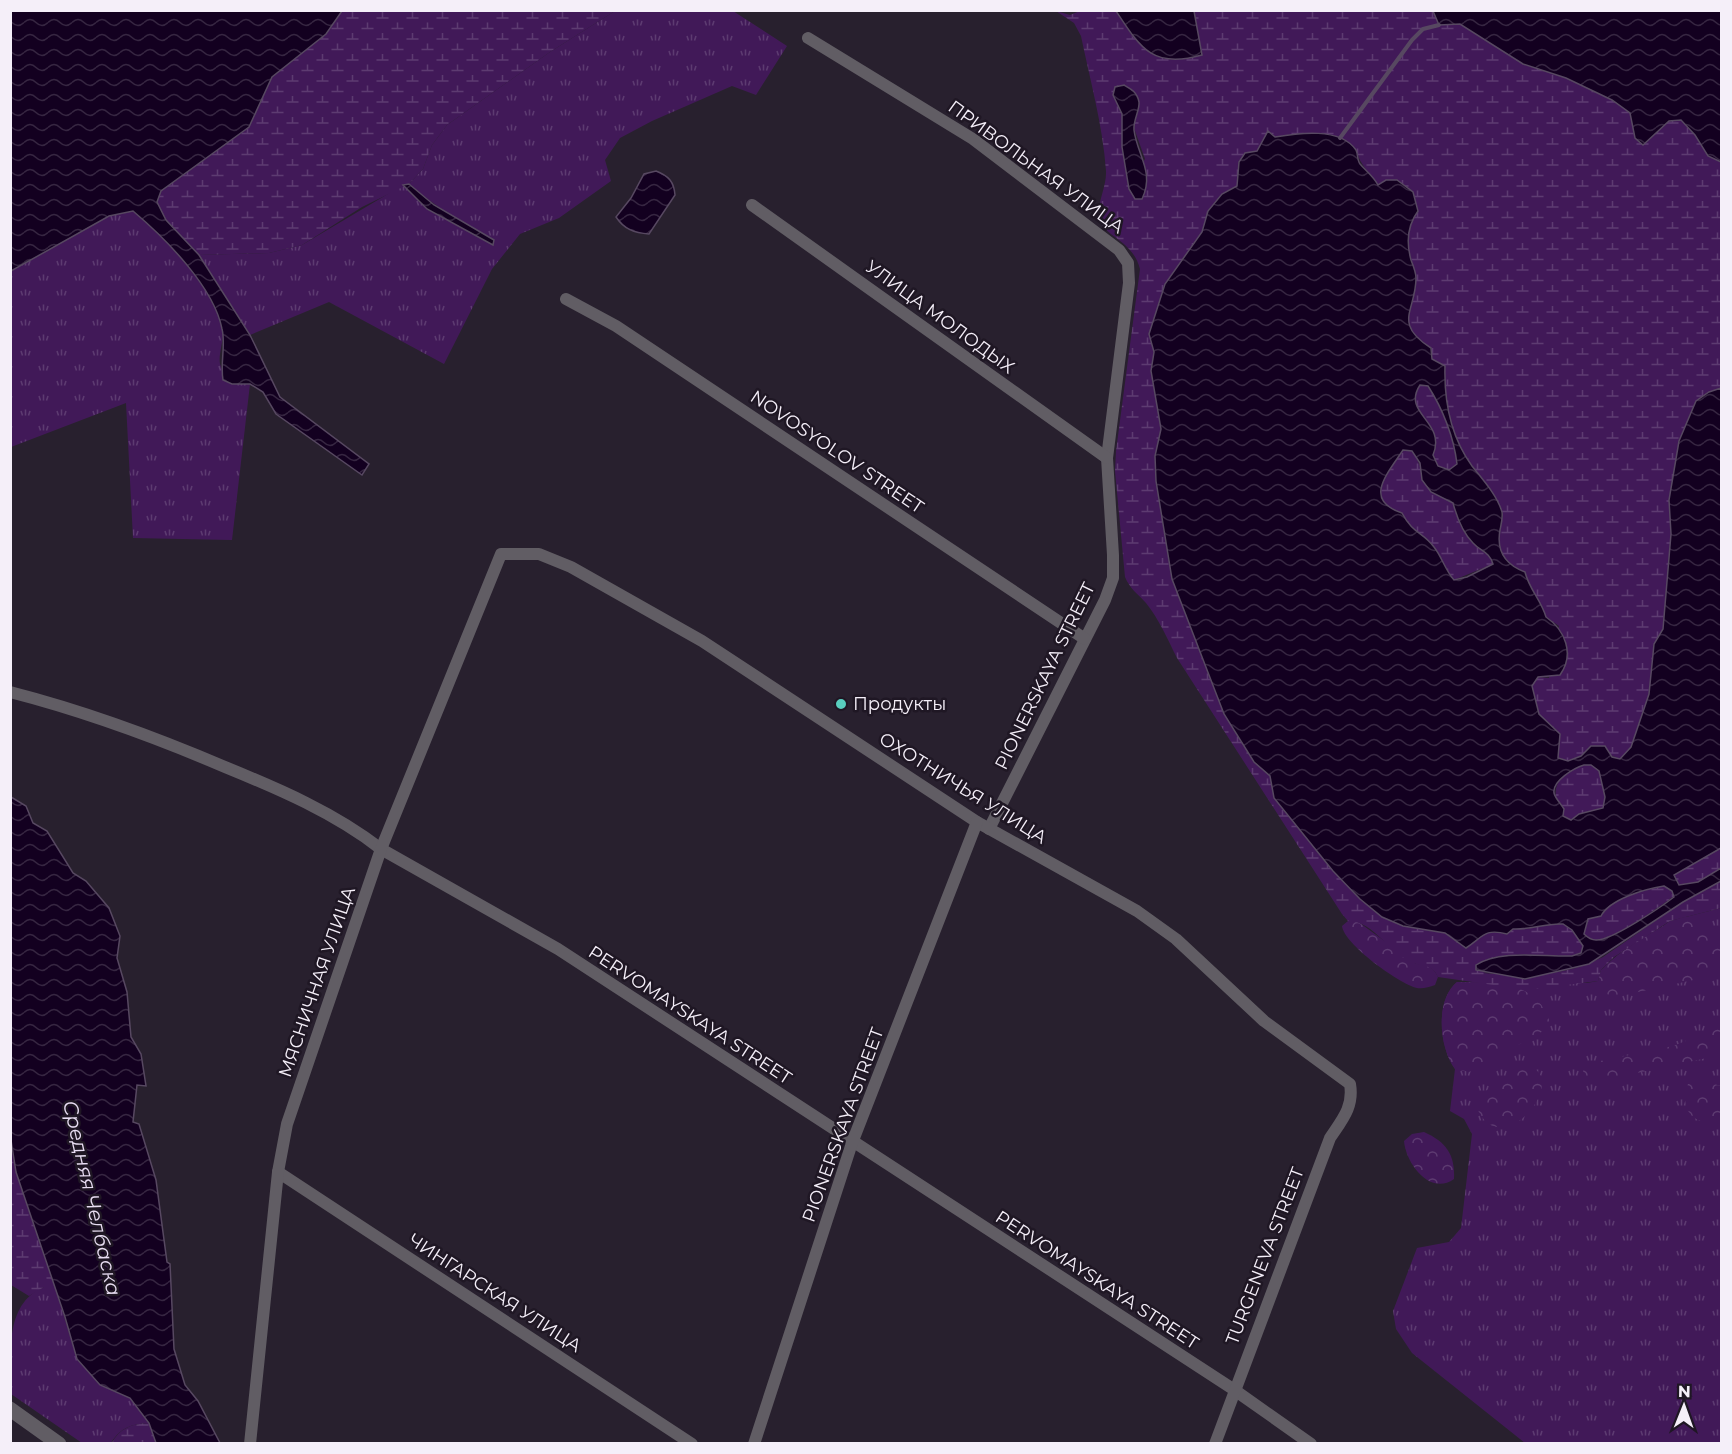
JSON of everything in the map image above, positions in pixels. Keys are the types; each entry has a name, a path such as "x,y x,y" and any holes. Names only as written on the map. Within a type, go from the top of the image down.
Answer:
{"street":[{"name":"ПРИВОЛЬНАЯ УЛИЦА","path":"808,38 973,139 1119,250"},
{"name":"УЛИЦА МОЛОДЫХ","path":"752,205 1107,459"},
{"name":"PIONERSKAYA STREET","path":"989,829 1105,600 1113,578 1107,459 1130,273 1128,263 1119,250"},
{"name":"NOVOSYOLOV STREET","path":"566,299 616,326 1084,639"},
{"name":"ОХОТНИЧЬЯ УЛИЦА","path":"501,554 539,554 571,567 702,641 977,822 1137,911 1176,939 1264,1021 1350,1084"},
{"name":"МЯСНИЧНАЯ УЛИЦА","path":"250,1443 278,1172 287,1124 381,849 501,554"},
{"name":"PERVOMAYSKAYA STREET","path":"10,692 67,706 142,733 262,782 355,829 381,849 558,949 852,1143 1233,1389 1311,1443"},
{"name":"PIONERSKAYA STREET","path":"754,1443 852,1143 977,822"},
{"name":"TURGENEVA STREET","path":"1215,1443 1233,1389 1330,1138 1349,1111 1353,1098 1350,1084"},
{"name":"ЧИНГАРСКАЯ УЛИЦА","path":"278,1172 692,1443"},
{"path":"10,1409 59,1443"}],"green space":[{"path":"342,11 615,11 550,52 447,125 432,145 423,169 409,184 362,207 302,245 269,253 199,255 166,220 157,202 161,191 249,127 271,77 326,34"},
{"path":"615,11 733,11 787,46 756,95 732,86 652,121 620,138 605,160 611,181 559,218 520,234 492,269 444,364 329,302 250,335 199,255 269,253 302,245 403,185 427,209 493,245 409,184 423,169 432,145 447,125 550,52"},
{"path":"1056,11 1070,15 1080,11 1116,11 1133,37 1202,55 1194,11 1433,11 1439,25 1460,24 1523,64 1566,78 1612,100 1630,113 1635,138 1643,145 1669,121 1681,120 1695,135 1708,156 1721,162 1721,388 1709,392 1696,401 1679,441 1669,500 1671,534 1663,629 1654,644 1649,694 1631,747 1620,759 1591,747 1581,756 1568,761 1558,758 1560,734 1539,715 1532,686 1538,677 1549,678 1559,626 1546,617 1525,572 1513,566 1501,551 1499,538 1502,512 1493,494 1464,455 1458,443 1447,405 1445,366 1432,359 1431,348 1419,339 1409,324 1416,278 1408,241 1412,222 1418,211 1413,192 1397,180 1378,186 1363,165 1356,150 1316,133 1264,140 1257,151 1239,162 1237,186 1222,194 1208,211 1202,232 1165,284 1149,334 1154,352 1151,371 1161,429 1155,456 1156,481 1172,579 1224,714 1254,762 1270,776 1274,798 1333,871 1360,899 1382,917 1403,926 1445,933 1452,939 1472,943 1488,933 1507,934 1513,929 1563,924 1572,930 1583,946 1581,953 1572,956 1546,957 1483,973 1514,975 1559,972 1589,964 1603,957 1683,902 1721,881 1721,908 1670,921 1614,957 1601,970 1598,981 1527,990 1438,977 1431,968 1407,960 1375,932 1358,923 1348,921 1342,914 1177,658 1155,616 1125,577 1115,471 1140,269 1132,252 1103,227 1100,221 1099,209 1106,177 1104,154 1081,36 1074,23","holes":["1139,103 1134,128 1145,159 1129,189 1122,147 1122,114"]},
{"path":"133,211 173,248 209,295 222,328 221,367 232,384 250,384 232,540 133,538 126,403 11,447 11,271 109,216"},
{"path":"1420,385 1428,386 1447,424 1457,465 1449,470 1438,466 1433,455 1436,444 1434,435 1416,404 1416,395"},
{"path":"1403,450 1412,450 1428,486 1441,497 1454,503 1458,519 1466,534 1493,564 1454,580 1430,542 1410,525 1402,513 1390,508 1383,501 1382,485"},
{"path":"1584,765 1591,765 1599,770 1605,798 1603,809 1579,814 1571,820 1560,809 1556,798 1557,786 1570,771"},
{"path":"1721,848 1721,868 1698,882 1679,885 1674,875"},
{"path":"1664,886 1672,891 1674,896 1636,922 1603,939 1593,940 1584,934 1588,919 1601,916 1620,899 1647,889"},
{"path":"1721,908 1721,1443 1525,1443 1412,1353 1396,1329 1393,1311 1417,1248 1449,1242 1461,1228 1472,1134 1464,1119 1450,1111 1455,1069 1445,1049 1443,1037 1442,1012 1445,1000 1457,982 1587,983 1598,981 1601,970 1670,921"},
{"path":"1685,917 1706,930 1721,930 1721,974 1615,997 1600,992 1600,974 1609,963 1654,931"},
{"path":"1348,921 1357,921 1416,964 1432,968 1438,977 1435,985 1417,988 1385,971 1352,943 1345,934 1342,926"},
{"path":"1457,982 1500,984 1525,991 1544,1009 1550,1023 1545,1030 1469,1072 1455,1069 1445,1049 1442,1012 1450,990"},
{"path":"1721,1027 1721,1055 1595,1082 1587,1079 1583,1071 1586,1064 1673,1046"},
{"path":"1524,1065 1538,1072 1542,1085 1537,1100 1527,1114 1513,1124 1498,1127 1484,1120 1474,1099"},
{"path":"1700,1080 1721,1086 1721,1118 1703,1121 1696,1119 1687,1109 1685,1093 1688,1084"},
{"path":"1424,1132 1438,1140 1448,1150 1453,1163 1454,1179 1445,1183 1428,1181 1414,1168 1404,1141 1412,1134"},
{"path":"10,1140 16,1173 55,1287 44,1287 29,1296 11,1285"},
{"path":"44,1287 55,1287 77,1359 100,1385 130,1398 149,1423 127,1428 111,1443 82,1443 11,1394 12,1333 16,1319 22,1306 31,1295"},
{"path":"149,1423 156,1443 111,1444 118,1434 127,1428"}],"water":[{"path":"11,10 342,11 326,34 272,77 249,127 161,191 157,202 166,220 199,255 250,335 280,397 369,464 362,475 276,414 263,392 250,384 232,384 223,380 222,329 209,297 199,280 173,249 133,211 109,216 11,271"},
{"path":"1116,11 1194,11 1202,55 1171,59 1150,52 1133,36"},
{"path":"1433,11 1721,11 1721,162 1708,156 1695,135 1681,120 1669,121 1643,145 1635,138 1630,113 1612,100 1566,78 1523,64 1460,24 1439,25"},
{"path":"1124,85 1135,93 1139,102 1134,130 1147,180 1142,199 1135,199 1129,189 1122,147 1122,114 1113,95 1115,87"},
{"path":"1268,131 1275,137 1307,133 1329,135 1349,143 1356,150 1358,161 1378,185 1386,180 1397,180 1413,192 1418,211 1412,222 1408,241 1416,278 1409,324 1419,339 1431,348 1432,359 1445,366 1447,405 1458,443 1464,455 1493,494 1502,512 1499,538 1501,551 1513,566 1525,572 1546,617 1553,622 1566,643 1567,659 1560,675 1538,677 1532,686 1539,714 1560,734 1558,758 1568,761 1581,756 1591,746 1605,746 1612,757 1620,759 1631,747 1649,694 1654,644 1663,629 1671,534 1669,500 1679,441 1696,401 1709,392 1721,388 1721,848 1674,875 1679,885 1698,882 1721,868 1721,881 1683,902 1589,964 1525,979 1476,970 1476,965 1497,957 1510,955 1572,956 1581,953 1583,946 1572,930 1563,924 1513,929 1507,934 1488,933 1466,948 1445,933 1403,926 1382,917 1360,899 1333,871 1274,798 1270,776 1254,762 1224,714 1172,579 1156,481 1155,456 1161,429 1151,371 1154,352 1149,334 1165,284 1202,232 1208,211 1222,194 1237,186 1239,162 1245,153 1257,151","holes":["1420,385 1428,386 1443,414 1457,464 1449,470 1438,466 1433,455 1436,443 1434,434 1419,411 1416,395","1403,450 1412,451 1420,463 1422,480 1431,492 1453,503 1466,534 1489,556 1493,564 1467,577 1454,580 1430,542 1410,525 1402,513 1390,508 1383,501 1381,493 1386,477","1584,765 1591,765 1599,771 1605,797 1603,808 1579,814 1571,820 1563,816 1564,809 1554,793 1554,788 1570,772","1664,886 1672,891 1674,897 1636,923 1613,935 1596,940 1584,934 1588,919 1601,916 1612,905 1638,892"]},
{"path":"656,171 670,180 675,195 649,234 634,231 622,225 616,217 631,198 644,174"},
{"path":"409,184 434,205 494,240 493,245 427,209 403,185"},
{"name":"Средняя Челбаска","path":"11,797 26,806 33,823 47,831 73,873 86,881 109,908 120,936 117,958 127,992 131,1037 141,1054 146,1086 137,1085 133,1122 139,1124 156,1180 167,1262 170,1264 174,1349 185,1385 198,1401 220,1443 156,1443 149,1423 130,1398 100,1385 77,1359 16,1172 11,1140"}],"waterway":[{"path":"1340,138 1412,40 1423,29 1439,25"}],"place":[{"name":"Продукты","path":"841,704"}]}
